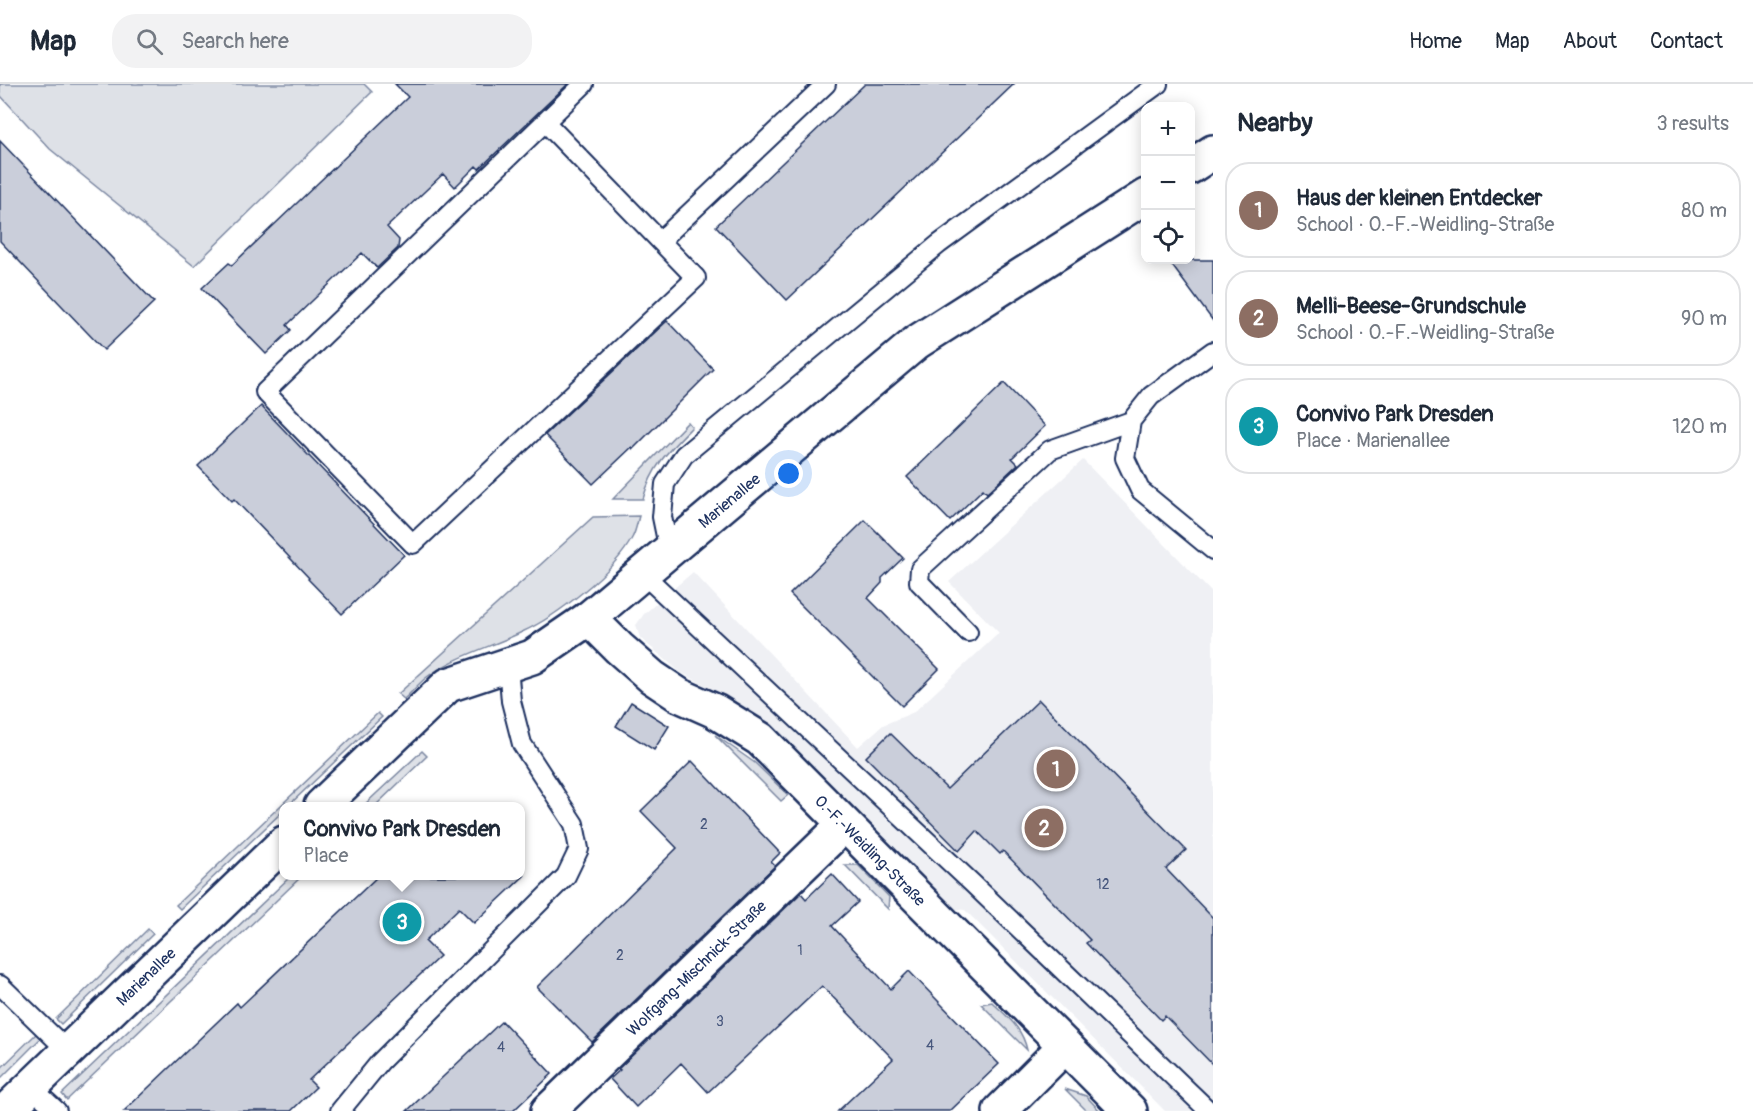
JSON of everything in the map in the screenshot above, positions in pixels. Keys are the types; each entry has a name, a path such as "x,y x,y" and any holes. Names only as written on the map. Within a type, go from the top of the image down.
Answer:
{"street":[{"path":"1195,164 1213,152"},
{"name":"Marienallee","path":"326,802 448,685 532,657 589,618 917,342 1141,199"},
{"name":"O.-F.-Weidling-Straße","path":"589,618 652,676 679,695 715,711 760,739 1130,1111"},
{"name":"Wolfgang-Mischnick-Straße","path":"549,1111 844,825"},
{"name":"Marienallee","path":"6,1111 279,848"},
{"path":"1000,1111 1065,1046"}],"lane":[{"path":"545,122 696,278 413,544 265,392 545,122 585,84"},
{"path":"660,241 826,84"},
{"path":"669,551 662,517 665,484 684,455 939,244 1158,84"},
{"path":"1213,351 1151,396 1131,421 1125,458 1140,490 1213,550"},
{"path":"968,632 919,582 920,569 1050,450 1131,421"},
{"path":"642,573 973,884 1209,1111"},
{"path":"340,1111 380,1062 566,876 579,849 574,824 522,744 511,701 508,665"},
{"path":"0,985 68,1051"},
{"path":"31,1087 57,1111"}],"shaded area":[{"path":"0,84 364,84 372,92 194,266 50,149 0,95"},
{"path":"688,422 692,427 656,468 643,499 613,499"},
{"path":"1083,460 1213,594 1213,1111 1165,1111 965,910 954,909 776,729 737,702 680,672 640,638 636,625 644,614 693,572 858,747 883,725 914,712 999,633 949,582"},
{"path":"639,516 633,535 624,551 599,578 551,616 522,632 461,657 424,679 404,699 398,694 593,517"},
{"path":"378,713 382,717 292,802 284,802"},
{"path":"715,735 755,763 788,795 781,801"},
{"path":"422,751 427,756 379,802 367,802"},
{"path":"279,807 279,815 180,909 176,905"},
{"path":"845,865 858,865 889,897 888,909"},
{"path":"287,880 298,880 67,1100 62,1094"},
{"path":"148,929 153,934 61,1024 56,1019"},
{"path":"992,1002 1018,1029 1027,1050 981,1004"},
{"path":"39,1031 43,1036 0,1079 0,1069"},
{"path":"1065,1089 1086,1096 1100,1111 1087,1111"}],"building":[{"path":"395,84 568,84 479,169 476,166 455,187 443,174 387,227 399,240 398,248 377,268 362,253 287,325 291,330 266,354 202,288 229,263 232,265 408,97"},
{"path":"865,84 1014,84 787,300 716,226"},
{"path":"0,141 154,302 104,350 0,241"},
{"path":"1195,260 1213,260 1213,321 1171,264 1195,264"},
{"path":"667,321 713,369 633,449 632,447 593,484 545,435"},
{"path":"1004,383 1045,426 1012,458 1018,464 987,493 983,489 950,521 907,477"},
{"path":"261,406 404,555 342,614 234,499 232,501 198,466"},
{"path":"865,520 903,558 882,578 882,583 868,598 939,669 902,706 790,594"},
{"path":"1039,700 1186,850 1166,869 1213,918 1213,1065 1165,1016 1161,1020 1086,943 1090,940 1003,851 1000,854 977,831 959,851 866,757 890,733 947,789"},
{"path":"631,702 669,726 654,750 616,726"},
{"path":"692,761 780,853 771,862 775,866 592,1042 537,987 677,848 641,811"},
{"path":"832,874 858,902 832,926 891,989 909,971 999,1064 950,1111 838,1111 893,1059 822,986 708,1092 681,1063 636,1107 610,1079 620,1070 618,1069 801,893 806,899"},
{"path":"374,880 520,880 474,923 459,908 425,941 440,956 309,1080 316,1087 291,1111 124,1111 237,1003 240,1007"},
{"path":"502,1021 552,1074 513,1111 407,1111"}],"place":[{"name":"Haus der kleinen Entdecker","path":"1056,769"},
{"name":"Melli-Beese-Grundschule","path":"1044,828"},
{"name":"Convivo Park Dresden","path":"402,922"}]}
